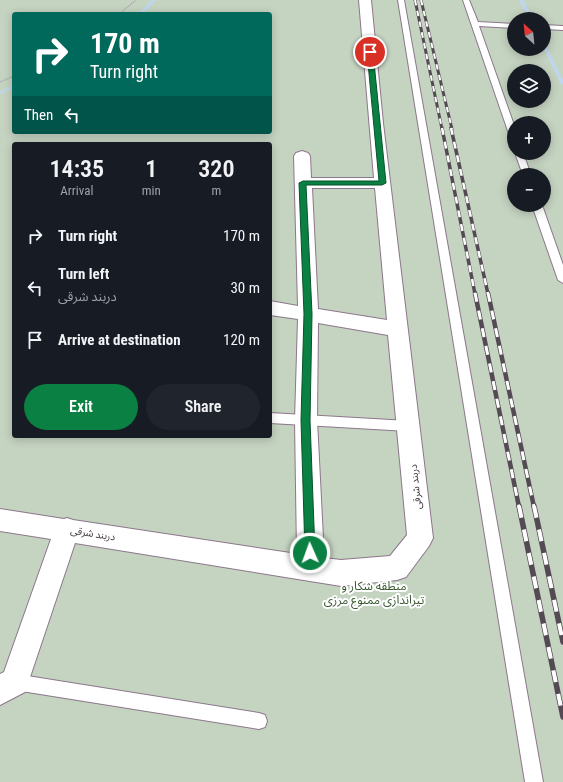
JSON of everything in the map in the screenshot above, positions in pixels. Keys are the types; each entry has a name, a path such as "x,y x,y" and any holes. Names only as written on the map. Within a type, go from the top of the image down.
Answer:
{"street":[{"name":"دربند شرقی","path":"0,520 67,529 341,572 397,568 420,538 382,183 365,0"},
{"path":"302,156 308,314 306,420 310,568"},
{"path":"303,183 382,183"},
{"path":"272,308 398,329"},
{"path":"8,686 67,529"}],"lane":[{"path":"401,0 534,782"},
{"path":"466,0 507,117"},
{"path":"475,24 507,26"},
{"path":"551,28 563,28"},
{"path":"539,212 563,280"},
{"path":"272,418 408,426"},
{"path":"8,686 259,721"}],"path":[{"path":"121,12 136,0"},
{"path":"0,82 12,77"}],"green space":[{"name":"منطقه شکار و تیراندازی ممنوع مرزی","path":"0,0 563,0 563,782 0,782"}],"waterway":[{"path":"142,12 154,0"},
{"path":"521,0 527,12"},
{"path":"549,56 563,84"},
{"path":"0,93 12,87"}],"railway":[{"path":"415,0 442,129"},
{"path":"421,0 452,129"},
{"path":"442,128 475,294"},
{"path":"451,128 488,294"},
{"path":"475,293 519,507"},
{"path":"488,293 534,507"},
{"path":"519,506 563,717"},
{"path":"534,506 563,642"}],"route":[{"path":"310,553 306,420 308,314 303,183 382,183 370,52"}]}
